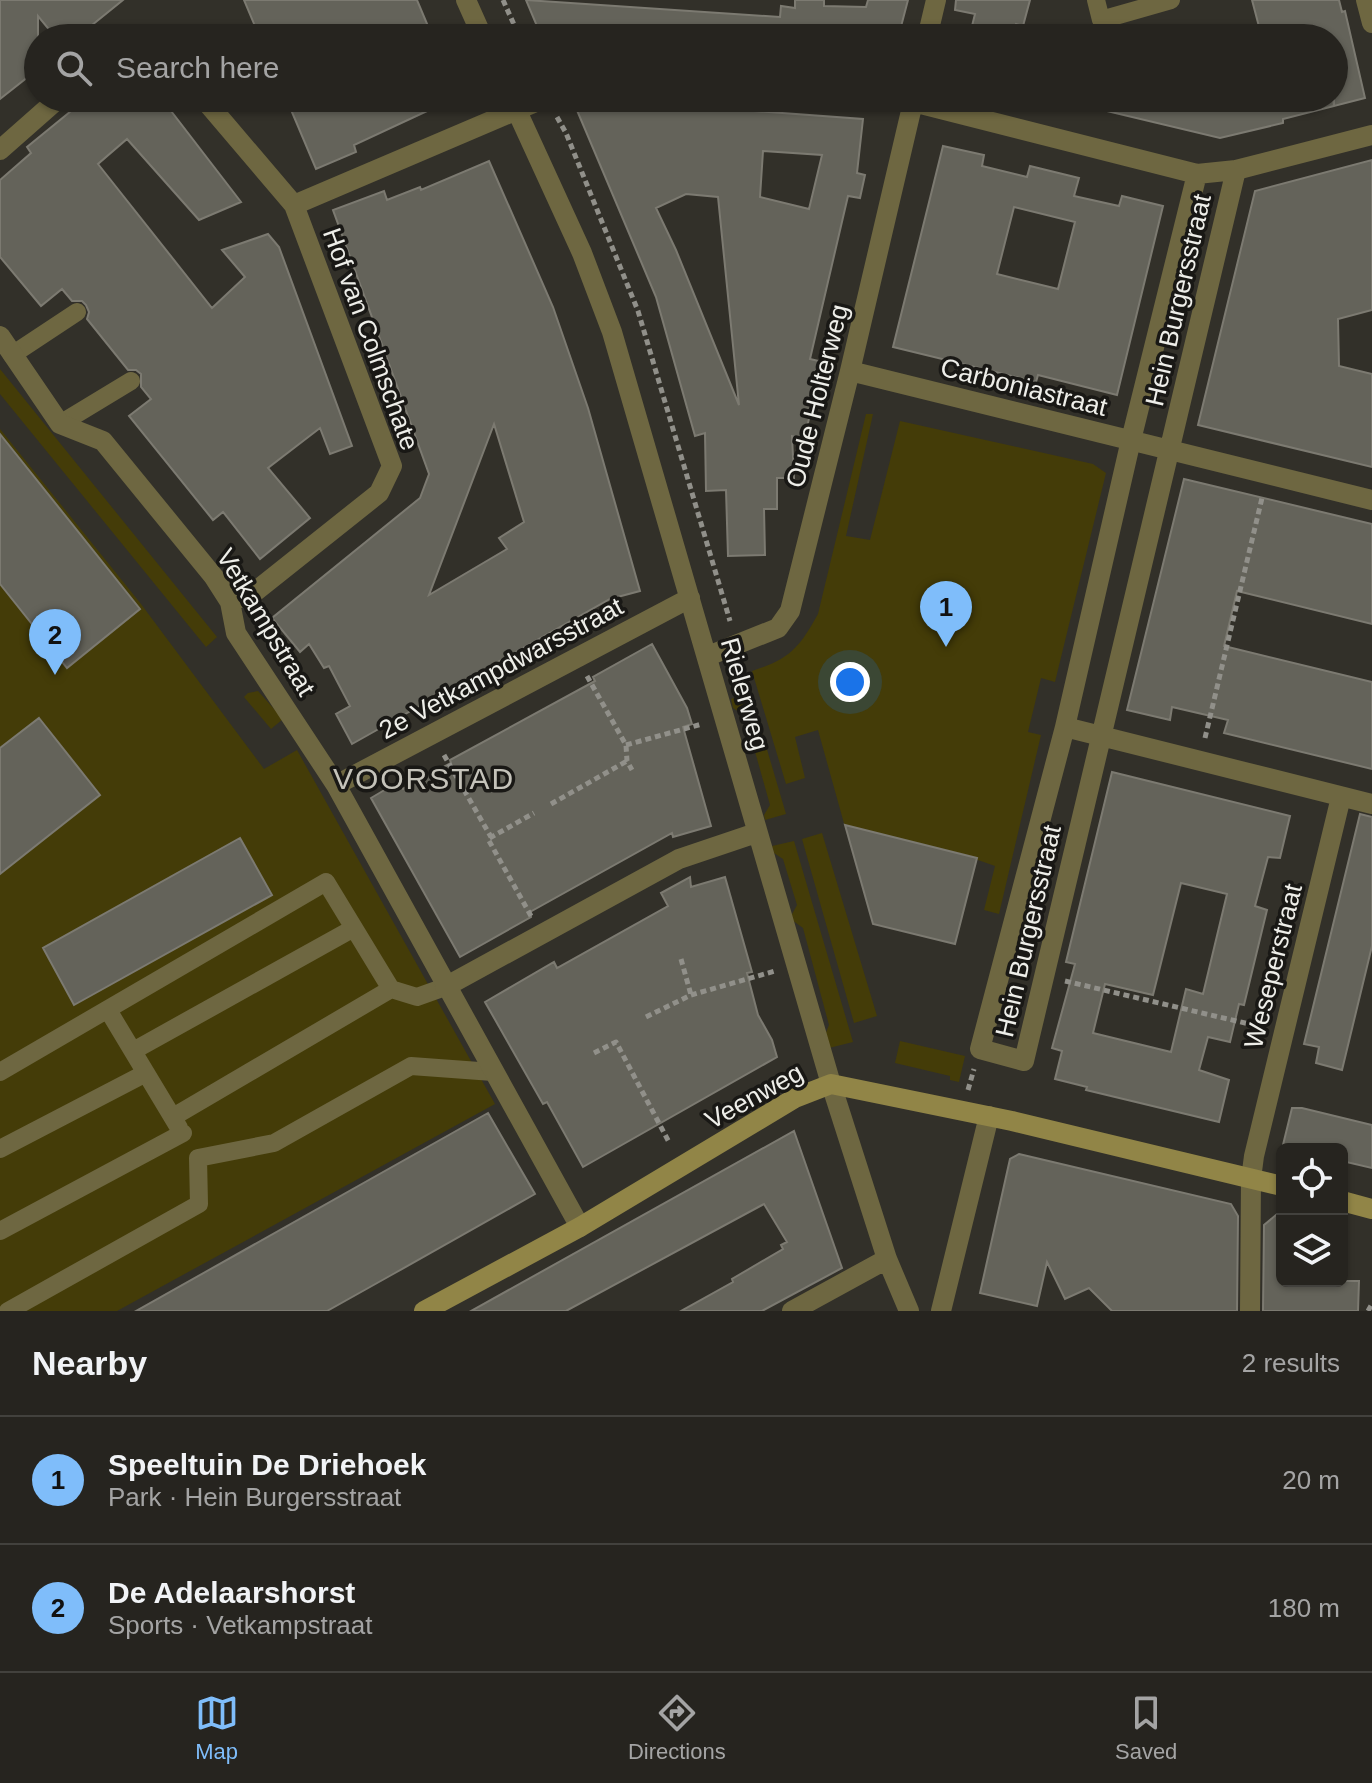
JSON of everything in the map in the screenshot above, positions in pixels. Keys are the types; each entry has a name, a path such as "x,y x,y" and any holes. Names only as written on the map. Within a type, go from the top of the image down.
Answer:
{"street":[{"path":"466,0 477,24"},
{"path":"930,24 936,0"},
{"path":"1366,0 1372,23"},
{"path":"0,150 43,112"},
{"name":"Hof van Colmschate","path":"215,112 294,205 392,466 379,493 256,591 230,602"},
{"path":"294,205 494,112"},
{"name":"Rielerweg","path":"517,112 582,253 612,332 831,1084 887,1259 909,1311"},
{"name":"Oude Holterweg","path":"708,656 778,628 790,611 911,112"},
{"path":"960,112 1197,174 1236,170 1372,135"},
{"name":"Hein Burgersstraat","path":"1197,174 1131,440 1065,727 980,1049 1024,1061 1236,170"},
{"path":"0,336 60,424"},
{"name":"Carboniastraat","path":"850,371 1372,500"},
{"name":"Vetkampstraat","path":"60,424 103,441 214,577 230,602 236,633 336,785 580,1227"},
{"name":"2e Vetkampdwarsstraat","path":"336,785 690,598"},
{"path":"1065,727 1372,804"},
{"name":"Weseperstraat","path":"1250,1311 1251,1179 1283,1032 1341,797"},
{"path":"445,987 679,859 756,833"},
{"name":"Veenweg","path":"424,1311 580,1227 795,1098 831,1084 989,1116 1276,1185"},
{"path":"941,1311 989,1116"},
{"path":"1348,1203 1372,1209"},
{"path":"792,1311 887,1259"}],"lane":[{"path":"1096,0 1101,20 1171,0"},
{"path":"12,355 77,312"},
{"path":"60,424 131,381"},
{"path":"0,1072 326,882 391,989 417,997 445,987"},
{"path":"133,1051 354,928"},
{"path":"0,1231 178,1125 391,989"},
{"path":"8,1311 199,1204 198,1158 108,1010"},
{"path":"198,1158 274,1143 411,1066 493,1072"},
{"path":"0,1149 146,1073"}],"path":[{"path":"503,0 514,24"},
{"path":"1200,759 1268,474"},
{"path":"577,657 626,745 627,761 632,770"},
{"path":"626,745 725,718"},
{"path":"432,734 491,837"},
{"path":"551,804 627,761"},
{"path":"534,813 488,839 541,935"},
{"path":"681,959 691,995"},
{"path":"646,1017 691,995 795,965"},
{"path":"1044,976 1283,1032"},
{"path":"594,1053 616,1042 682,1166"},
{"path":"962,1110 980,1049"},
{"path":"1368,1311 1372,1304"}],"shaded area":[{"path":"0,369 217,637 206,647 0,394"},
{"path":"866,414 873,414 846,536 870,540 900,421 1093,464 1106,473 1055,682 1041,678 1028,732 1041,735 999,914 984,910 995,866 961,854 845,827 818,730 795,737 805,778 786,784 752,671 776,662 792,651 818,614"},
{"path":"0,429 141,604 264,769 297,750 495,1104 117,1311 0,1311"},
{"path":"258,691 283,719 271,729 244,697"},
{"path":"747,693 751,695 786,814 765,820 764,815 770,805 745,716 733,708 731,699"},
{"path":"822,833 877,1016 854,1023 802,839"},
{"path":"794,841 853,1042 829,1048 825,1035 829,1025 803,928 791,916 797,905 783,859 774,853 772,846"},
{"path":"900,1041 965,1056 959,1082 950,1080 950,1076 895,1063"}],"building":[{"path":"0,0 123,0 93,24 45,24 38,16 38,24 24,24 24,80 0,99"},
{"path":"244,0 417,0 427,24 254,24"},
{"path":"526,0 780,17 781,6 795,8 795,0 824,0 824,6 866,7 868,0 908,0 902,24 536,24"},
{"path":"956,0 1030,0 1024,24 972,24 975,14 955,10"},
{"path":"1252,0 1339,0 1348,24 1258,24"},
{"path":"1348,24 1365,98 1348,102"},
{"path":"70,112 172,112 241,202 199,220 127,139 98,164 212,308 245,277 222,250 268,234 279,247 352,446 330,454 320,428 268,468 310,518 260,559 223,512 213,520 129,416 151,399 141,387 141,374 128,370 87,319 89,312 86,305 82,301 72,301 62,289 41,306 0,257 0,180 31,153 27,147"},
{"path":"292,112 425,112 354,145 356,152 316,169"},
{"path":"578,112 768,112 863,119 857,173 865,175 860,198 848,196 810,359 823,362 804,439 792,436 794,478 777,478 777,509 764,509 765,555 728,556 726,490 706,491 705,433 695,436 656,297","holes":["763,151 822,155 809,209 760,197","686,194 718,197 739,405 656,208"]},
{"path":"1111,112 1310,112 1283,119 1283,123 1220,138"},
{"path":"943,146 984,155 982,166 1027,177 1030,166 1079,178 1074,196 1119,206 1122,196 1163,206 1117,395 1038,375 1036,382 893,347","holes":["1014,207 1075,222 1058,289 997,274"]},
{"path":"1372,160 1372,310 1338,319 1339,366 1372,374 1372,467 1198,425 1255,191"},
{"path":"489,161 553,307 588,408 640,591 610,599 352,744 336,714 350,706 329,666 324,668 309,644 300,652 272,618 420,498 429,474 333,210 384,191 387,200 420,187 421,190","holes":["494,424 524,522 499,538 507,549 429,595"]},
{"path":"0,434 140,609 67,668 0,584"},
{"path":"1184,479 1372,524 1372,624 1237,591 1224,646 1372,682 1372,769 1224,733 1228,720 1172,707 1170,720 1127,710"},
{"path":"652,644 687,708 692,724 683,727 711,826 673,837 672,833 530,912 531,917 460,957 371,798 398,782 403,789 451,763 450,760 595,681 593,677"},
{"path":"39,718 100,795 0,874 0,748"},
{"path":"1112,772 1290,816 1280,858 1268,857 1255,906 1267,910 1244,1005 1239,1004 1230,1042 1208,1037 1199,1070 1229,1080 1219,1122 1086,1090 1087,1087 1055,1079 1062,1051 1052,1048 1075,964 1066,962","holes":["1181,883 1227,894 1203,994 1186,989 1171,1052 1093,1033 1105,984 1153,995"]},
{"path":"1360,814 1372,817 1372,946 1342,1070 1316,1063 1319,1047 1304,1044"},
{"path":"845,825 977,858 955,944 873,924"},
{"path":"240,838 272,895 74,1005 43,948"},
{"path":"690,877 691,887 725,877 752,972 747,973 758,1015 772,1040 777,1057 583,1167 485,1002 554,962 557,968 668,906 661,893"},
{"path":"1292,1108 1372,1125 1372,1168 1348,1162 1348,1143 1283,1143"},
{"path":"488,1113 535,1194 395,1273 327,1311 136,1311"},
{"path":"794,1131 842,1268 762,1311 681,1311 783,1249 781,1245 787,1242 764,1204 566,1311 471,1311"},
{"path":"1019,1154 1231,1204 1238,1216 1237,1311 1112,1311 1089,1288 1065,1299 1047,1262 1037,1306 980,1293 1010,1159"},
{"path":"1276,1215 1276,1287 1348,1287 1348,1281 1359,1281 1358,1311 1263,1311 1264,1225"}],"place":[{"name":"Speeltuin De Driehoek","path":"946,647"},
{"name":"De Adelaarshorst","path":"55,675"}],"district":[{"name":"VOORSTAD","path":"424,778"}]}
